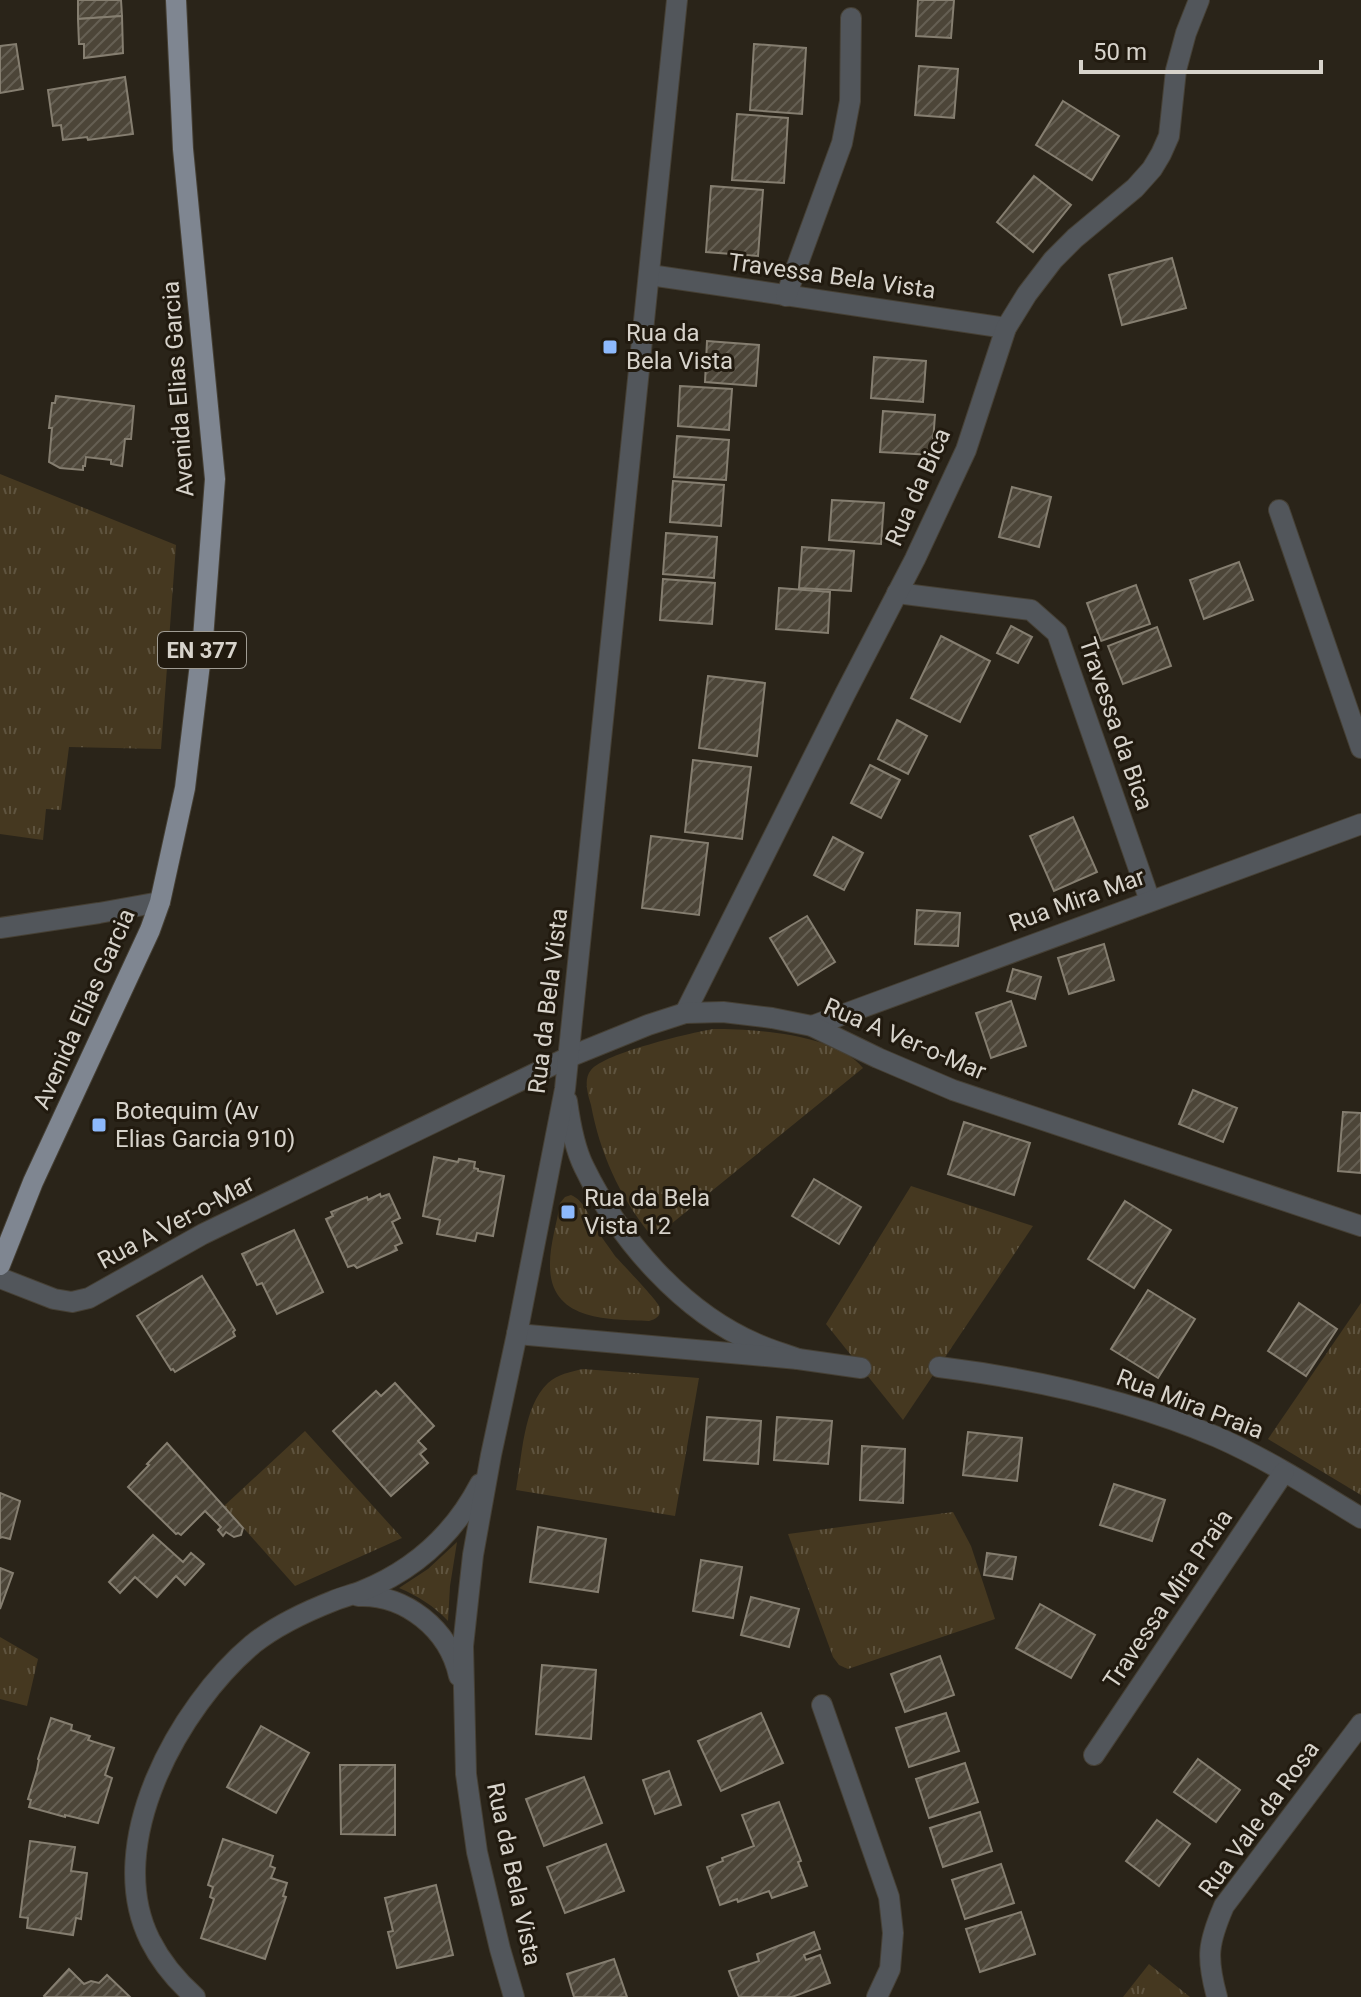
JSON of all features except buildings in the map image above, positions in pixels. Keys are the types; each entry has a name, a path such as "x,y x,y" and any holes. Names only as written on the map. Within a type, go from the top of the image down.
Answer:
{"main road":[{"name":"Avenida Elias Garcia","path":"0,1265 33,1182 137,961 160,902 187,773 203,639 215,479 183,149 176,0"}],"street":[{"name":"Rua da Bela Vista","path":"514,1997 477,1852 466,1774 463,1646 466,1608 491,1455 565,1089 677,0"},
{"name":"Rua da Bica","path":"685,1013 915,559 966,450 1006,328 1053,260 1135,188 1161,154 1169,136 1176,70 1199,0"},
{"path":"786,296 842,143 850,101 851,18"},
{"name":"Travessa Bela Vista","path":"650,275 1006,328"},
{"path":"1279,510 1361,748"},
{"name":"Travessa da Bica","path":"897,593 1031,610 1057,633 1150,901"},
{"name":"Rua Mira Mar","path":"812,1026 1361,824"},
{"path":"0,928 160,902"},
{"name":"Rua A Ver-o-Mar","path":"0,1278 54,1299 72,1302 89,1298 203,1234 569,1057 685,1013 723,1012 812,1026 953,1090 1361,1226"},
{"path":"565,1089 571,1126 583,1165 638,1252 673,1288 717,1322 757,1344 798,1359"},
{"path":"517,1334 798,1359 861,1368"},
{"name":"Rua Mira Praia","path":"939,1367 1032,1381 1144,1409 1219,1438 1361,1518"},
{"path":"195,1997 166,1967 149,1939 140,1914 136,1886 136,1855 144,1813 171,1746 194,1709 223,1672 255,1643 290,1620 377,1584 422,1558 470,1504 491,1455"},
{"name":"Travessa Mira Praia","path":"1094,1755 1284,1472"},
{"path":"334,1600 381,1597 399,1602 415,1612 446,1643 456,1665 463,1698"},
{"path":"822,1705 889,1897 893,1933 890,1969 877,1997"},
{"name":"Rua Vale da Rosa","path":"1217,1997 1209,1968 1213,1933 1224,1906 1361,1724"}],"green space":[{"path":"0,474 176,545 161,749 69,747 61,810 46,809 43,840 0,834"},
{"path":"713,1029 772,1032 814,1041 834,1048 863,1068 660,1233 656,1228 649,1233 629,1204 605,1157 587,1078 591,1070 613,1057"},
{"path":"911,1186 1033,1226 903,1420 826,1324"},
{"path":"571,1195 583,1205 615,1256 658,1305 660,1313 656,1318 649,1321 584,1314 559,1297 552,1283 551,1249 560,1203"},
{"path":"1361,1303 1361,1495 1268,1439"},
{"path":"583,1369 699,1378 675,1516 516,1490 533,1405 556,1377"},
{"path":"305,1431 402,1538 295,1586 224,1506"},
{"path":"953,1512 971,1546 995,1619 848,1669 839,1665 833,1657 788,1534"},
{"path":"457,1542 448,1621 425,1602 399,1588 428,1569"},
{"path":"0,1637 38,1659 27,1706 0,1699"},
{"path":"1149,1964 1190,1997 1123,1997"}],"place":[{"name":"Rua da Bela Vista","path":"610,347"},
{"name":"Botequim (Av Elias Garcia 910)","path":"99,1125"},
{"name":"Rua da Bela Vista 12","path":"568,1212"}]}
